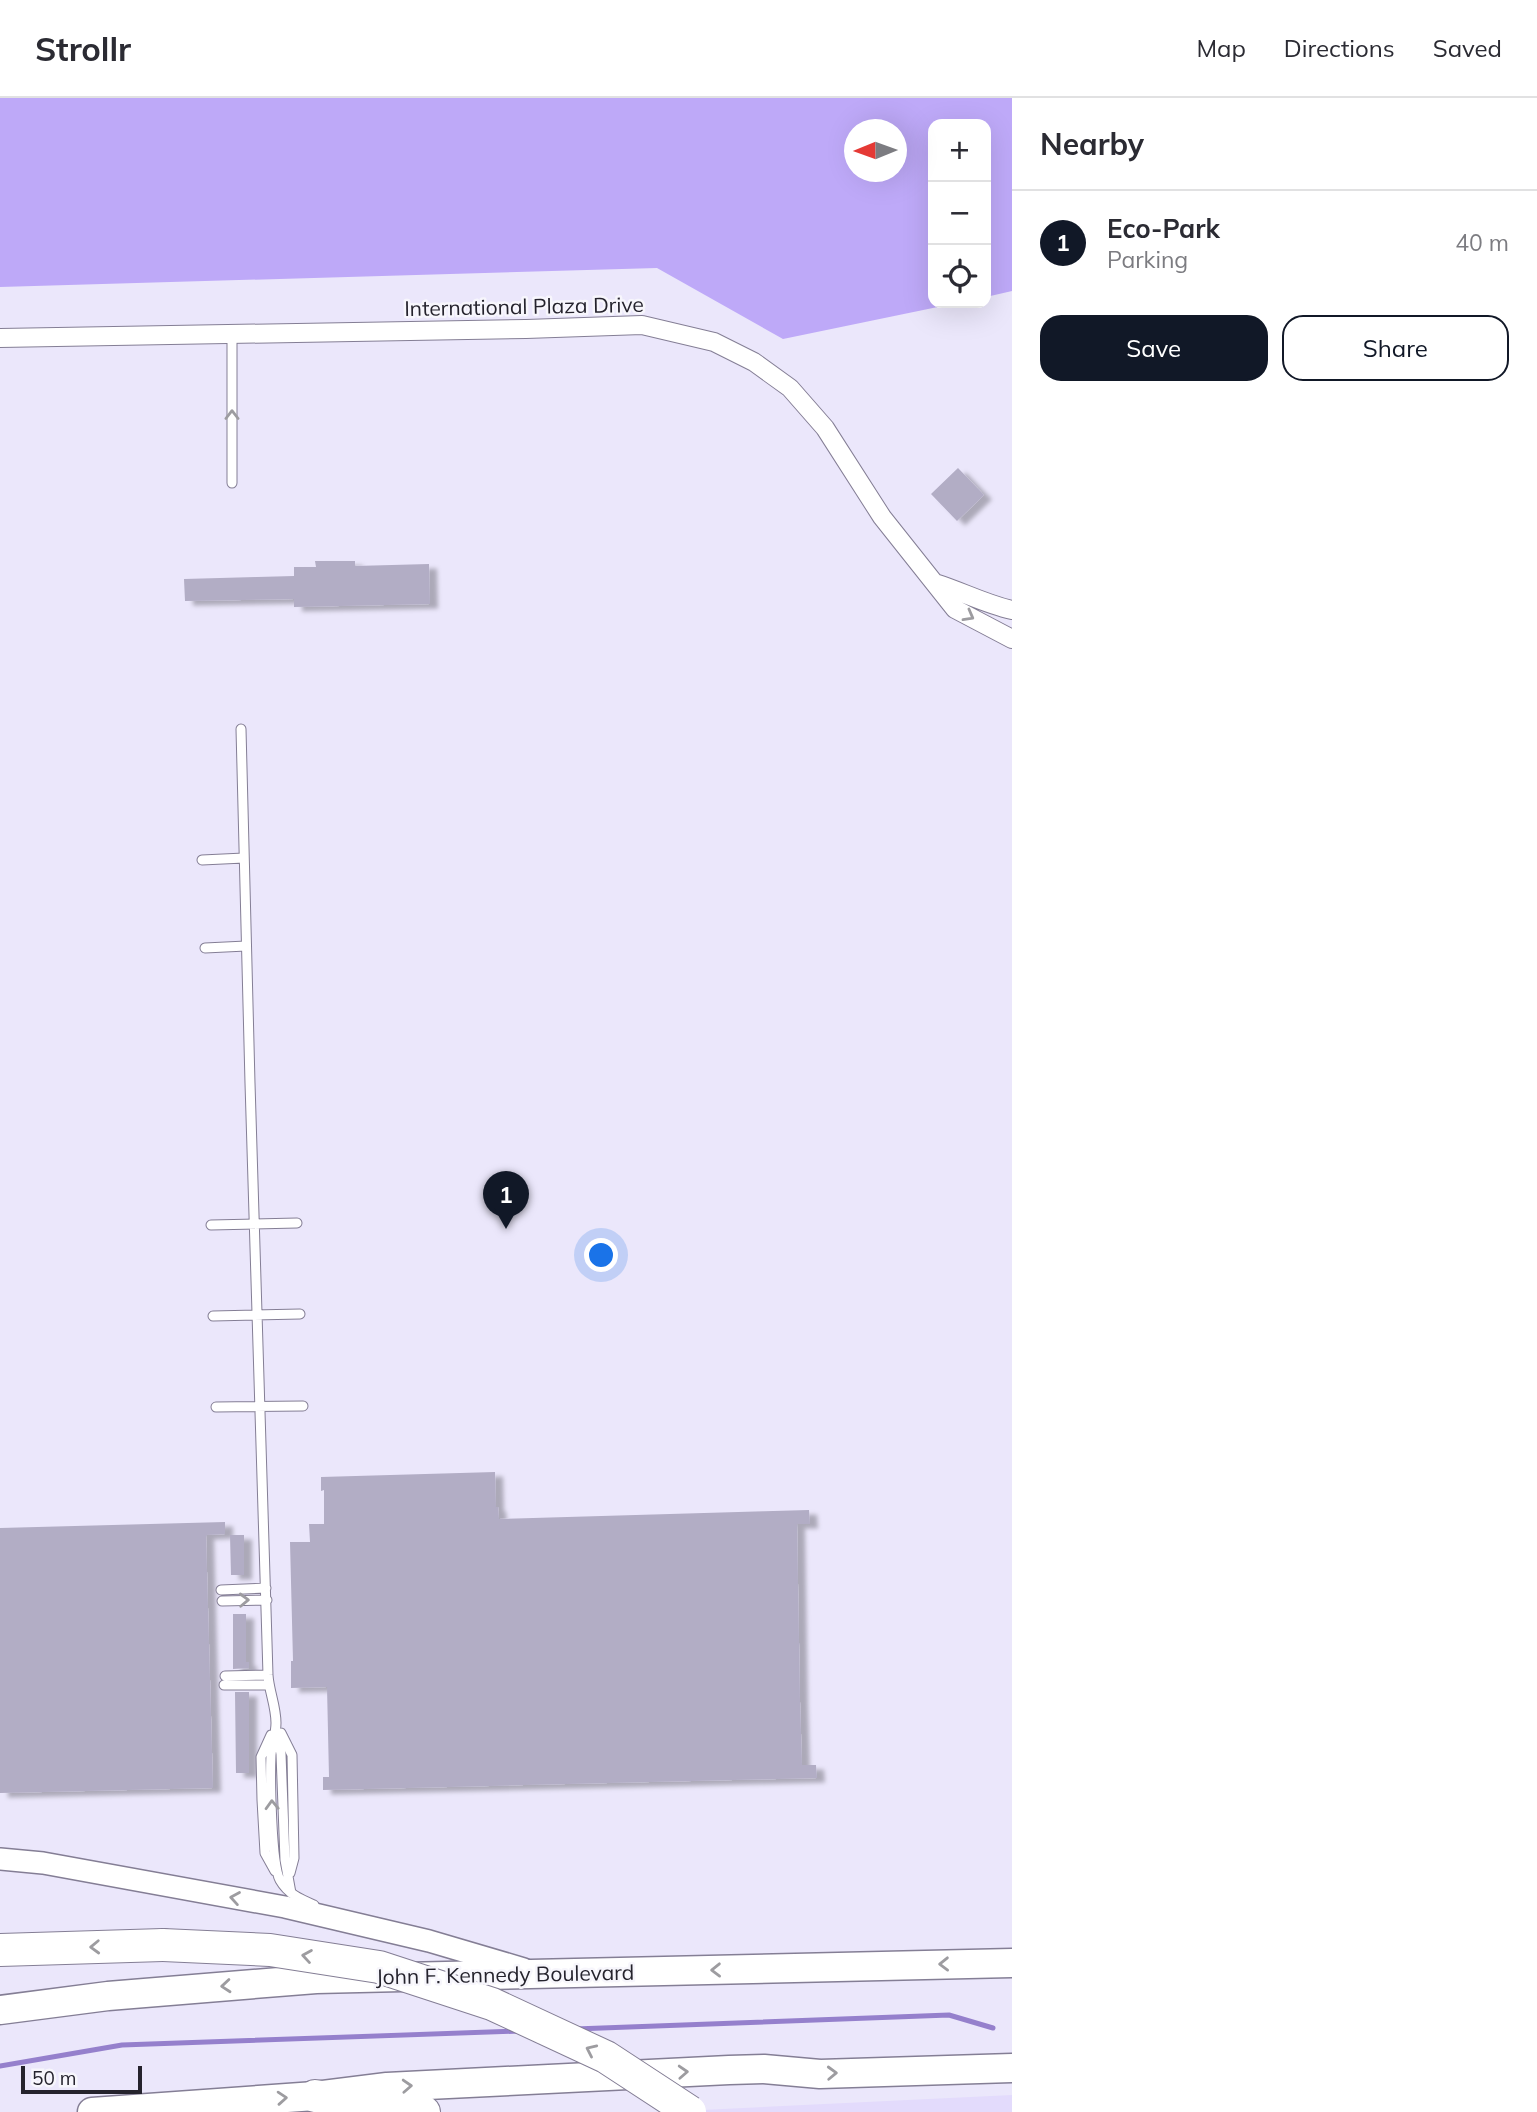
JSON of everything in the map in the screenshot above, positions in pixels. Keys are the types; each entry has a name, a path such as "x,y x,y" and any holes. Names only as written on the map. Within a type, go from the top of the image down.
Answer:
{"highway":[{"path":"0,1950 163,1945 270,1950 379,1967 492,2004 606,2057 690,2112"},
{"name":"John F. Kennedy Boulevard","path":"0,2010 108,1996 316,1979 1012,1963"},
{"path":"92,2112 387,2087 741,2070 764,2069 820,2074 1012,2068"},
{"path":"314,2095 424,2112"}],"street":[{"name":"International Plaza Drive","path":"0,338 642,325 714,342 754,362 790,388 825,428 882,517 955,609 1012,639"},
{"path":"935,583 968,593 993,606 1012,610"},
{"path":"0,1858 43,1863 285,1908 429,1941 539,1974"}],"lane":[{"path":"232,333 232,483"},
{"path":"241,729 268,1680 274,1701 276,1724 271,1755 275,1856 291,1895 331,1911 389,1926 429,1941"},
{"path":"202,860 244,858"},
{"path":"205,948 246,946"},
{"path":"211,1225 297,1223"},
{"path":"213,1316 300,1314"},
{"path":"216,1407 303,1406"},
{"path":"221,1590 266,1588"},
{"path":"222,1601 267,1600"},
{"path":"224,1681 268,1680"},
{"path":"276,1724 292,1755 294,1858 284,1878"}],"shaded area":[{"path":"0,98 1012,98 1012,291 991,296 991,119 928,119 928,308 933,308 783,339 657,268 0,287"},
{"path":"1012,2095 1012,2112 661,2112"}],"building":[{"path":"958,468 984,495 957,521 931,494"},
{"path":"315,561 355,561 355,566 429,564 430,604 294,607 294,599 185,601 184,579 294,576 294,567 316,567"},
{"path":"495,1472 499,1519 809,1510 810,1524 797,1524 800,1702 802,1765 816,1765 817,1778 323,1790 323,1777 329,1777 327,1687 291,1688 293,1661 290,1542 310,1542 309,1524 324,1524 324,1490 321,1491 321,1477"},
{"path":"225,1522 225,1534 206,1535 213,1788 0,1793 0,1528"},
{"path":"230,1535 244,1535 244,1575 231,1575"},
{"path":"233,1614 246,1614 246,1662 249,1662 249,1668 233,1669"},
{"path":"235,1692 249,1692 249,1773 236,1773"}],"waterway":[{"path":"575,2029 949,2015 993,2028"},
{"path":"0,2066 122,2045 520,2031"}],"place":[{"name":"Eco-Park","path":"506,1229"}]}
